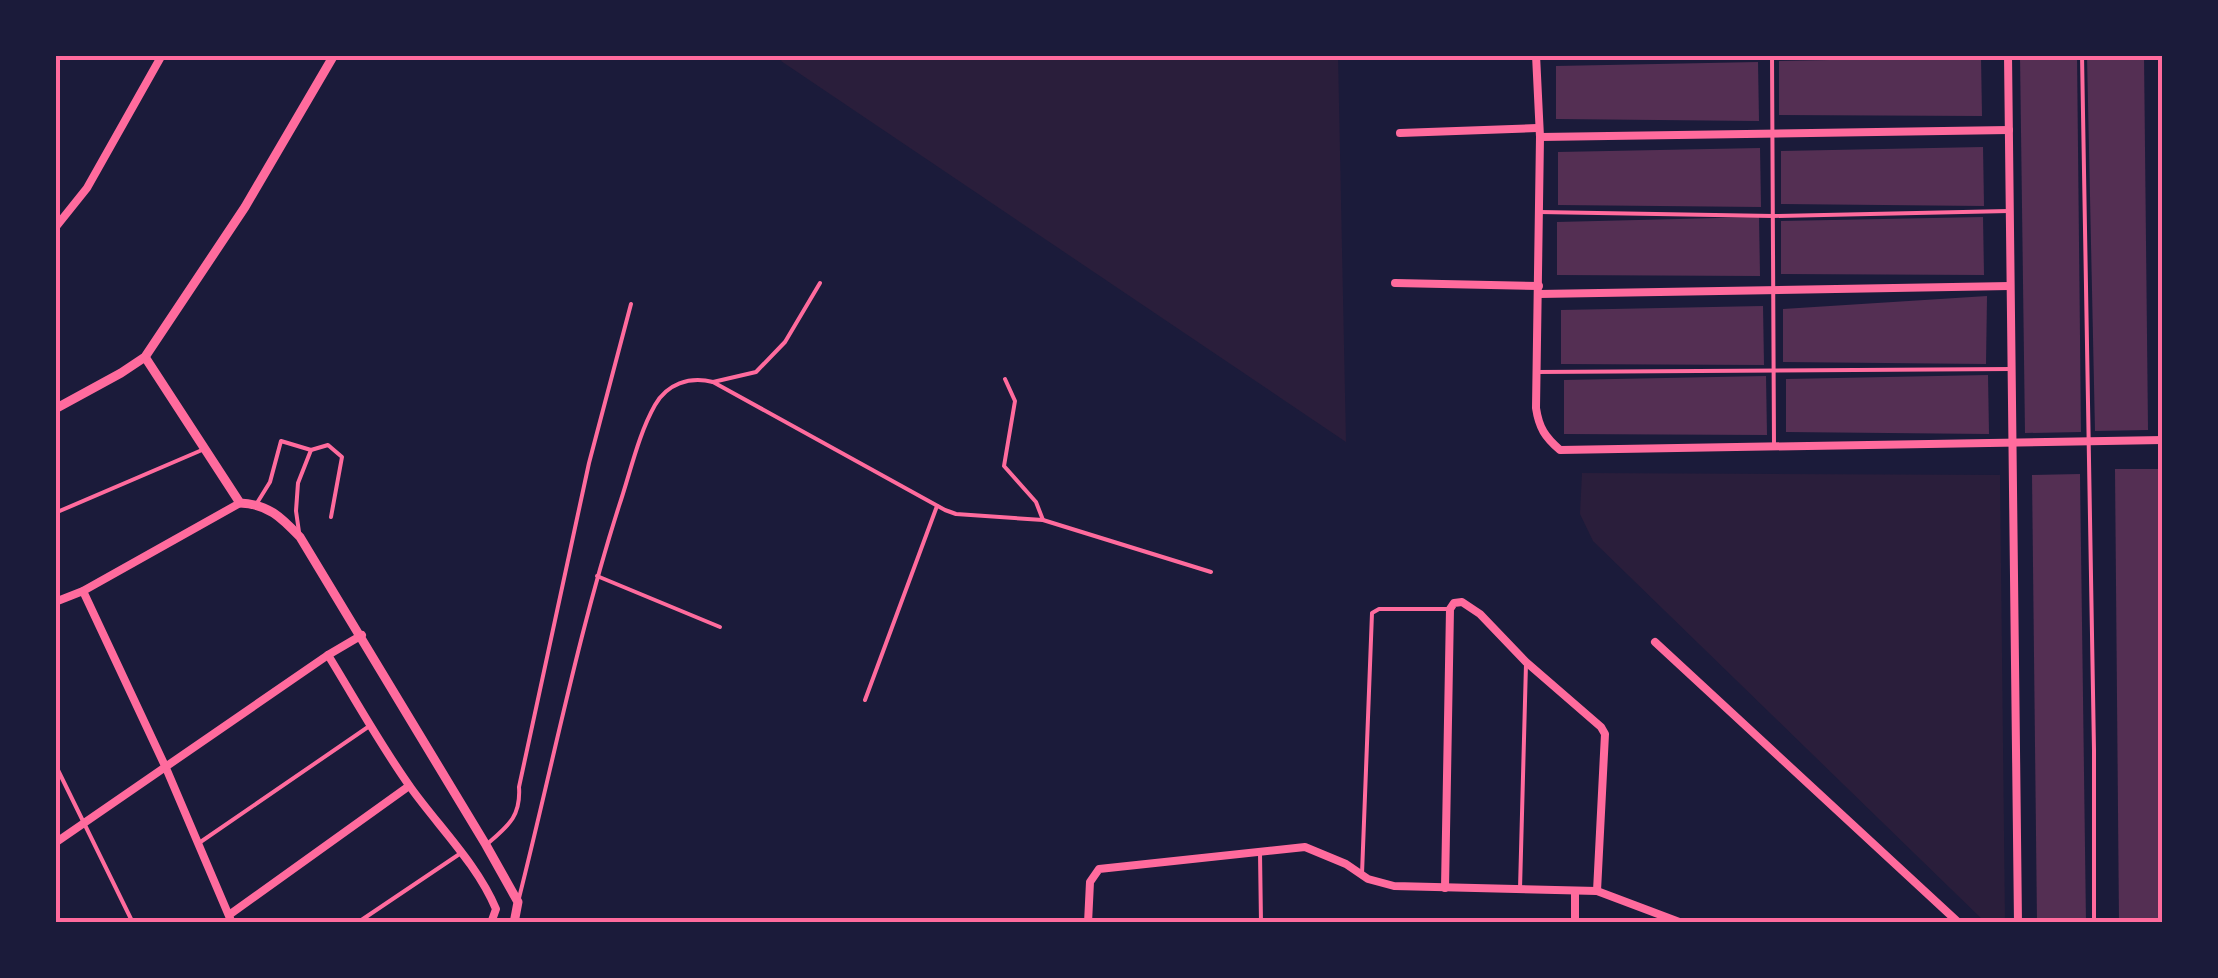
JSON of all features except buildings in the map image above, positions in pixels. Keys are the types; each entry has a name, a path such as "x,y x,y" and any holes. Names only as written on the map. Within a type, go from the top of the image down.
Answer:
{"street":[{"path":"55,228 86,188 162,55"},
{"path":"55,409 145,357 245,207 334,55"},
{"path":"1536,55 1538,425 1560,450 2163,440"},
{"path":"2008,55 2018,923"},
{"path":"1400,133 1772,135 2008,130"},
{"path":"1395,283 1539,290 2010,286"},
{"path":"145,357 240,502"},
{"path":"55,602 84,591 240,502 274,511 300,537 486,844 518,902 514,923"},
{"path":"84,591 231,919 410,786"},
{"path":"1445,888 1450,609 1454,603 1462,602 1480,614 1605,734 1597,892"},
{"path":"55,843 362,635"},
{"path":"1655,642 1959,923"},
{"path":"328,655 410,786 492,899 496,909 491,923"},
{"path":"1088,923 1090,882 1099,869 1305,848 1346,864 1365,877 1394,886 1597,892 1682,923"},
{"path":"1575,891 1576,923"}],"lane":[{"path":"1554,55 1930,55"},
{"path":"2082,55 2094,923"},
{"path":"1772,56 1774,446"},
{"path":"1539,212 1773,216 2010,211"},
{"path":"518,902 597,576 655,404 673,384 692,380 713,382 756,372 785,342 820,283"},
{"path":"486,844 516,819 519,810 519,787 585,482 630,304"},
{"path":"1536,372 2011,368"},
{"path":"1005,379 1015,402 1004,466 1036,502 1043,520"},
{"path":"713,382 956,514 1043,520 1211,572"},
{"path":"257,504 270,482 281,441 311,450 328,444 342,456 331,517"},
{"path":"55,513 206,448"},
{"path":"300,537 296,511 298,483 311,450"},
{"path":"864,700 937,506"},
{"path":"597,576 720,627"},
{"path":"1365,877 1372,613 1450,609"},
{"path":"1520,889 1526,662"},
{"path":"198,844 371,725"},
{"path":"55,764 132,923"},
{"path":"1260,851 1261,923"},
{"path":"357,923 461,853"}],"shaded area":[{"path":"785,55 1338,55 1346,442 781,61"},
{"path":"1582,473 2000,475 2005,923 1986,923 1593,541 1580,514"}]}
